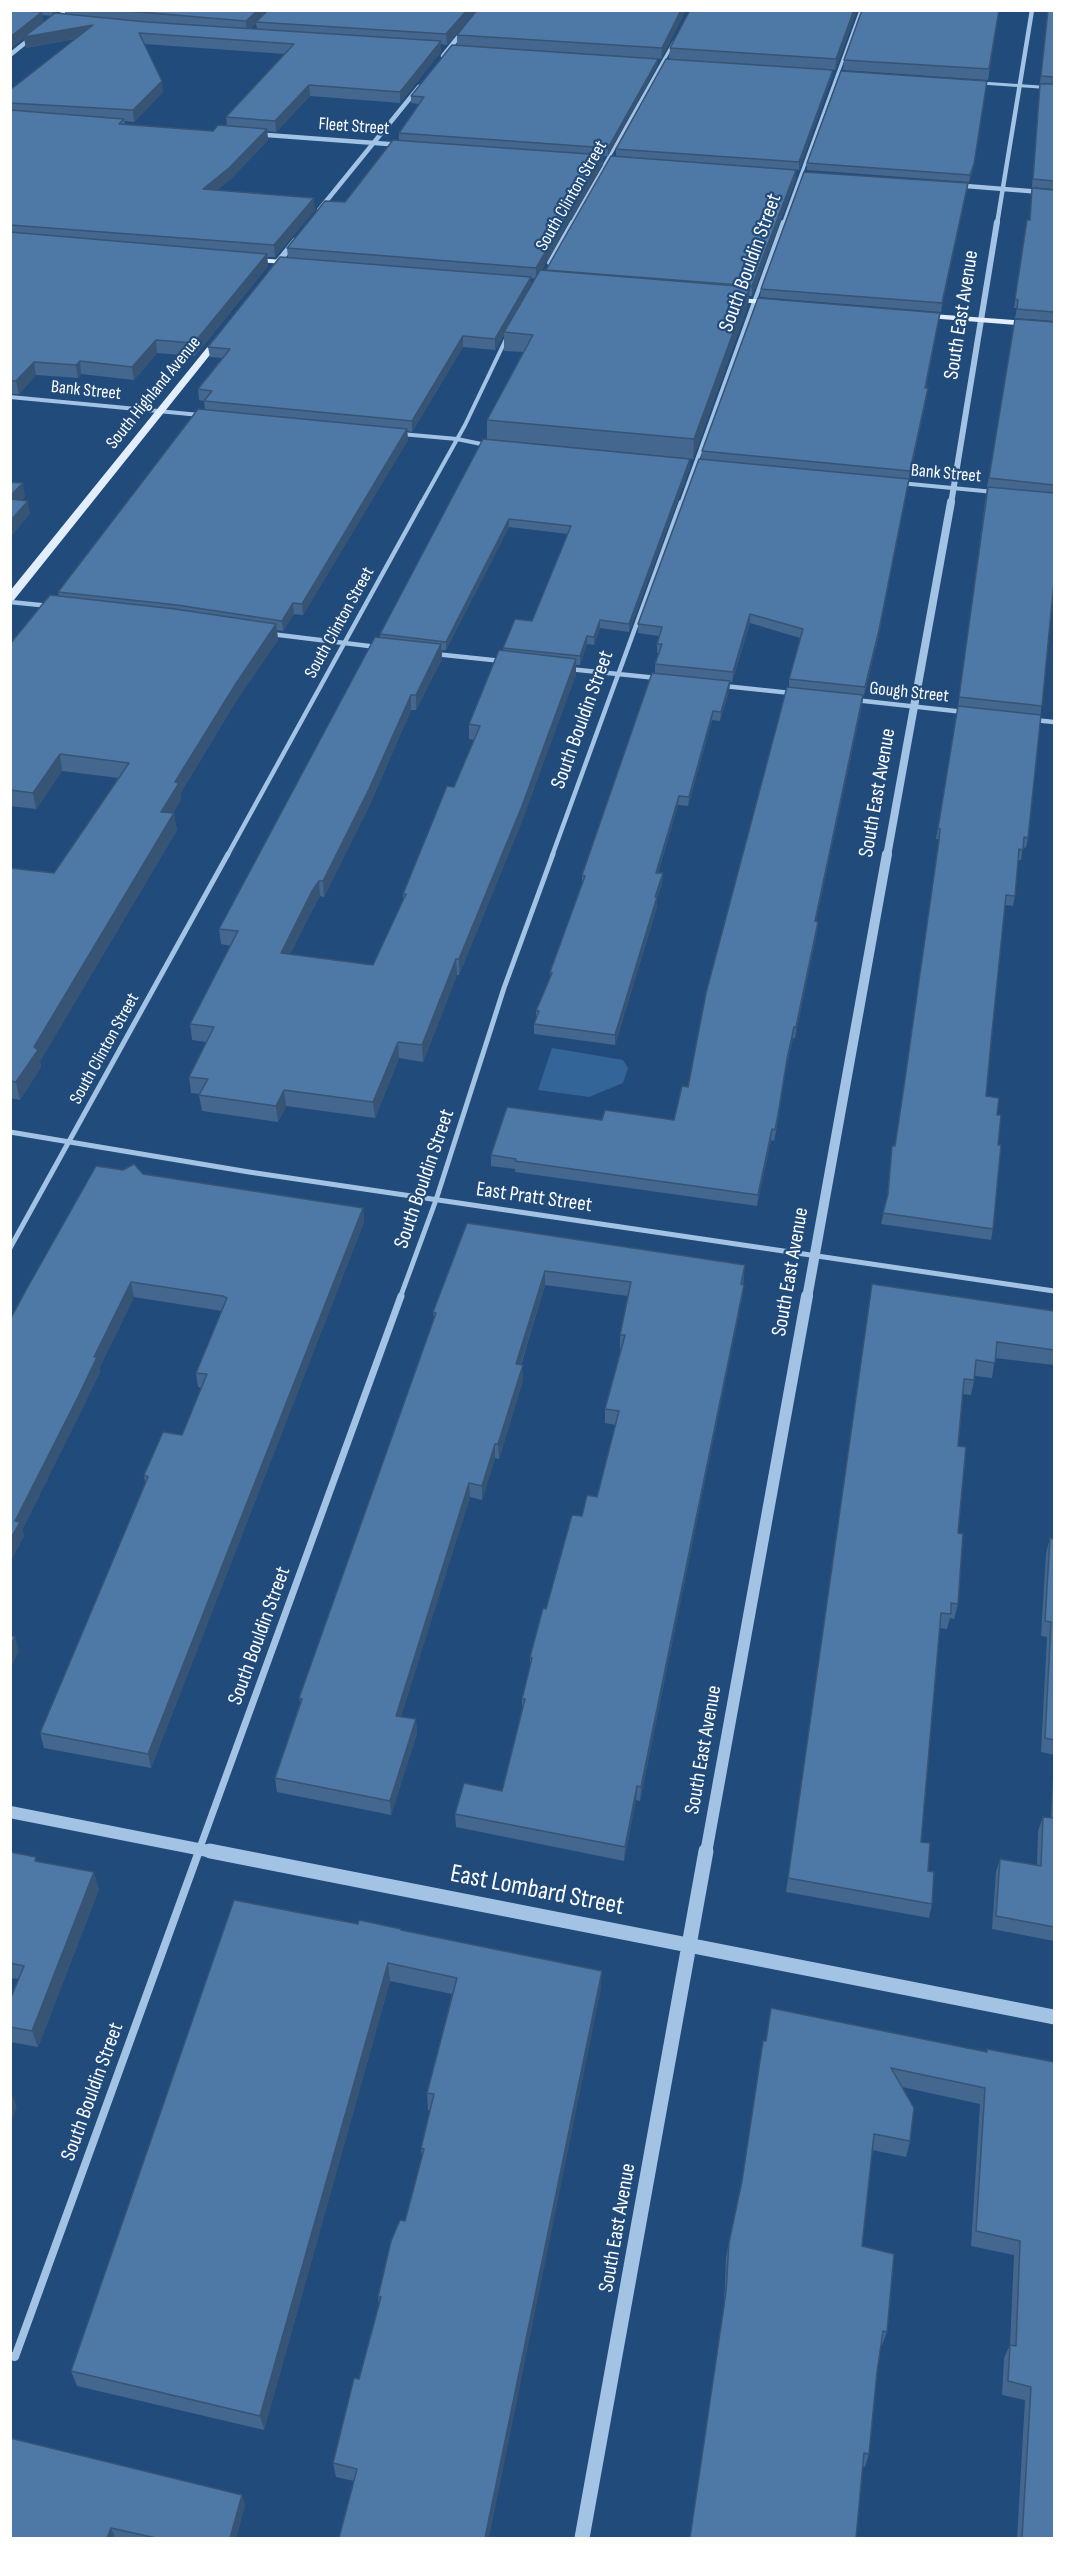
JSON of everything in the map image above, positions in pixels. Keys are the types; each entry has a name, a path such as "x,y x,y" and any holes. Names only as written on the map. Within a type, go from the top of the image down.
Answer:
{"main road":[{"path":"240,259 307,264"},
{"path":"270,272 278,262"},
{"path":"719,298 789,304"},
{"path":"906,313 1054,326"},
{"name":"South Highland Avenue","path":"10,600 225,330"}],"street":[{"path":"10,55 67,10"},
{"path":"435,66 480,10"},
{"name":"South Bouldin Street","path":"13,2356 436,1200 504,988 861,10"},
{"name":"South East Avenue","path":"582,2538 953,488 1032,10"},
{"path":"44,19 66,20"},
{"name":"South Clinton Street","path":"545,272 677,36"},
{"path":"438,47 462,49"},
{"path":"651,61 674,63"},
{"path":"838,73 849,74"},
{"path":"974,82 1054,87"},
{"path":"315,215 420,84"},
{"name":"Fleet Street","path":"245,134 404,145"},
{"path":"598,159 618,161"},
{"path":"792,174 809,175"},
{"path":"944,185 1054,193"},
{"path":"278,262 301,233"},
{"name":"South Clinton Street","path":"10,1248 345,644 457,439 511,331"},
{"name":"Bank Street","path":"10,397 211,417"},
{"path":"398,433 490,445"},
{"path":"694,464 703,465"},
{"name":"Bank Street","path":"890,482 1000,493"},
{"path":"10,600 53,606"},
{"path":"269,634 382,648"},
{"path":"426,653 509,662"},
{"path":"567,668 661,679"},
{"path":"716,685 803,694"},
{"name":"Gough Street","path":"849,699 973,713"},
{"path":"1031,720 1054,722"},
{"name":"East Pratt Street","path":"10,1132 436,1200 1054,1291"},
{"name":"East Lombard Street","path":"10,1812 1054,2017"}],"shaded area":[{"path":"552,1048 623,1060 628,1068 623,1083 589,1097 538,1090"}],"building":[{"path":"10,10 12,10 42,12 10,37"},
{"path":"115,10 258,10 246,21"},
{"path":"268,10 467,10 446,34 256,22"},
{"path":"477,10 681,10 662,48 457,35"},
{"path":"690,10 854,10 836,59 670,48"},
{"path":"862,10 999,10 989,69 844,60"},
{"path":"1048,10 1054,10 1054,77 1041,76"},
{"path":"55,13 147,22 441,41 400,92 309,85 275,121 226,117 294,44 139,33 162,81 133,110 10,103 10,90 93,25 24,37"},
{"path":"452,45 658,59 608,148 399,133 424,97 411,96"},
{"path":"666,59 833,70 799,162 616,149"},
{"path":"841,71 987,81 974,164 970,175 807,163"},
{"path":"1040,84 1054,84 1054,181 1033,179"},
{"path":"10,110 124,119 119,124 213,131 218,125 267,129 229,168 203,189 314,198 274,245 10,225"},
{"path":"393,140 603,155 536,268 287,248 325,201 345,202"},
{"path":"611,156 796,170 752,286 546,270"},
{"path":"804,172 968,183 942,303 761,289"},
{"path":"1032,188 1054,190 1054,312 1017,309 1018,300 1015,299 1027,220 1030,220"},
{"path":"10,232 267,254 194,343 156,340 132,367 80,361 76,365 34,362 16,381 10,381"},
{"path":"280,257 531,277 495,339 463,336 412,421 204,401 212,391 198,389 230,349 208,347"},
{"path":"540,270 750,287 694,439 487,420 533,335 504,332"},
{"path":"758,298 940,313 925,388 928,388 910,471 702,451"},
{"path":"1015,319 1054,322 1054,485 989,478"},
{"path":"198,409 407,429 302,604 293,603 282,621 177,605 58,592"},
{"path":"483,439 690,459 629,624 600,620 594,637 587,636 580,656 503,648 515,619 532,621 571,526 509,519 446,642 380,634"},
{"path":"699,459 909,479 879,630 865,687 789,679 803,629 750,614 733,672 655,664 662,644 657,644 662,627 638,624"},
{"path":"10,482 23,483 10,496"},
{"path":"988,487 1054,493 1054,582 1042,706 959,697"},
{"path":"10,499 28,501 10,521"},
{"path":"50,595 175,609 276,624 175,782 179,783 161,812 174,813 34,1047 38,1050 16,1082 10,1081 10,868 54,873 129,763 60,754 33,793 10,790 10,644"},
{"path":"375,637 441,644 416,695 411,695 369,789 323,881 319,881 312,891 281,953 373,965 406,894 403,894 447,786 454,787 480,726 469,724 499,650 576,659 522,806 459,959 456,959 422,1045 398,1042 373,1102 284,1090 276,1106 199,1095 208,1079 189,1077 214,1027 190,1024 238,931 219,929"},
{"path":"652,673 730,681 721,712 713,711 689,797 679,796 656,873 663,873 655,897 657,897 615,1035 534,1024 539,1011 536,1011 552,973 550,972 585,876 582,875"},
{"path":"787,687 863,695 815,921 818,922 787,1059 775,1130 772,1129 758,1195 515,1161 516,1159 491,1155 507,1107 602,1120 605,1110 674,1120 682,1086 688,1087 706,993"},
{"path":"958,706 1041,715 1028,838 1024,837 1023,850 1019,849 1015,896 1006,895 991,1042 986,1096 999,1098 997,1115 1001,1115 998,1145 1001,1145 993,1229 883,1213 888,1194 892,1146 895,1146 904,1086 939,840 940,829 938,828"},
{"path":"134,1164 143,1174 363,1208 148,1754 40,1733 148,1477 144,1475 163,1432 182,1435 207,1374 196,1373 227,1298 131,1282 94,1357 97,1357 78,1397 15,1521 20,1522 10,1540 10,1320 96,1166 123,1170"},
{"path":"467,1223 745,1265 741,1284 744,1285 641,1787 637,1786 625,1847 455,1814 464,1783 502,1791 525,1699 522,1699 532,1658 530,1657 543,1608 546,1609 572,1515 582,1516 587,1495 597,1497 619,1411 605,1409 625,1335 620,1335 631,1282 545,1271 516,1364 523,1365 498,1444 495,1444 482,1486 469,1483 396,1716 416,1719 390,1801 275,1778 302,1699 299,1698 436,1313 433,1312"},
{"path":"872,1284 1054,1311 1054,1350 997,1342 995,1363 976,1360 974,1380 964,1379 958,1446 966,1447 958,1533 963,1534 958,1604 951,1603 951,1614 941,1613 921,1842 930,1843 928,1871 934,1872 932,1904 788,1878"},
{"path":"1050,1538 1054,1539 1054,1740 1045,1738 1051,1622 1045,1621"},
{"path":"10,1636 15,1637 10,1646"},
{"path":"1043,1817 1054,1818 1054,1927 996,1916 1000,1859 1041,1866"},
{"path":"10,1852 36,1857 35,1861 94,1872 32,2031 10,2027 10,2000 24,1966 10,1963"},
{"path":"234,1900 358,1924 359,1920 602,1971 485,2538 339,2538 357,2469 333,2463 354,2378 359,2379 381,2297 378,2297 391,2241 400,2220 405,2221 424,2149 421,2148 434,2094 427,2093 457,1978 388,1963 260,2416 71,2371"},
{"path":"771,2008 987,2052 987,2049 1054,2062 1054,2538 1022,2538 1031,2387 1008,2381 1010,2345 1016,2346 1020,2241 976,2231 985,2088 891,2068 914,2108 910,2141 874,2134 862,2246 894,2254 887,2332 883,2331 869,2454 864,2453 856,2538 690,2538 726,2292 729,2242 742,2181 763,2041 766,2041"},
{"path":"10,2438 242,2495 230,2538 156,2538 111,2528 107,2538 10,2538"}]}
